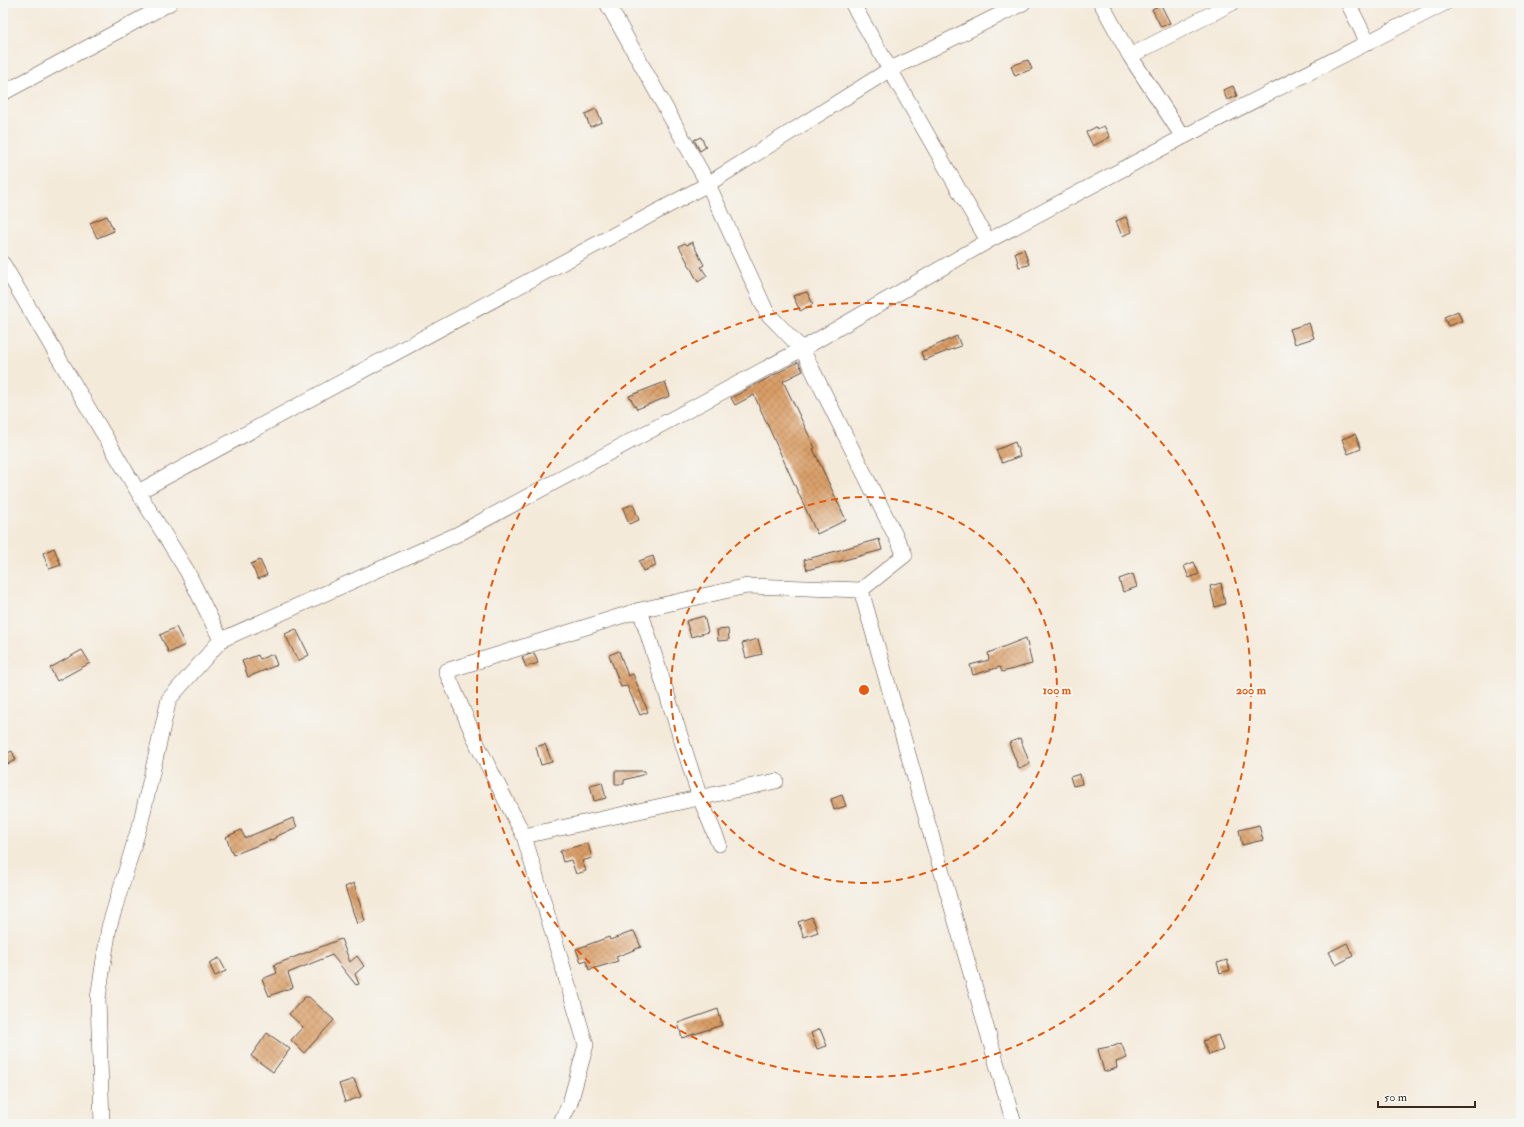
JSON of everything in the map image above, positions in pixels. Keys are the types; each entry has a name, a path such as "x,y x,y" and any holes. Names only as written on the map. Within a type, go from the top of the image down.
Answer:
{"street":[{"path":"3,93 170,3"},
{"path":"560,1124 570,1103 586,1045 524,836 478,746 446,671 640,610 748,586 861,590 905,555 802,349 767,313 708,184 607,3"},
{"path":"852,3 988,242"},
{"path":"138,492 708,184 889,70 1023,3"},
{"path":"1101,3 1130,56 1183,137"},
{"path":"1130,56 1232,3"},
{"path":"1348,3 1368,42"},
{"path":"102,1124 98,998 109,927 141,821 169,699 222,640 458,534 802,349 988,242 1183,137 1445,3"},
{"path":"3,264 138,492 187,571 222,640"},
{"path":"861,590 1012,1123"},
{"path":"640,610 700,798 719,844"},
{"path":"524,836 776,781"}],"building":[{"path":"1161,5 1170,23 1161,27 1152,9"},
{"path":"1028,60 1032,69 1015,76 1011,66"},
{"path":"1233,86 1237,96 1227,100 1223,90"},
{"path":"596,109 602,122 590,127 585,114"},
{"path":"1104,126 1110,137 1093,146 1086,132 1096,127 1097,129"},
{"path":"701,137 706,147 700,151 694,140"},
{"path":"107,216 114,231 97,238 90,223"},
{"path":"1126,217 1132,232 1122,236 1116,221"},
{"path":"692,242 704,265 701,267 707,276 698,282 679,246 685,243 687,245"},
{"path":"1024,249 1029,265 1019,267 1015,252"},
{"path":"807,292 813,304 800,311 793,296"},
{"path":"1458,311 1462,321 1448,326 1444,317"},
{"path":"1309,323 1314,338 1295,344 1290,329"},
{"path":"957,336 961,346 924,360 921,352"},
{"path":"798,362 803,371 783,381 815,448 813,449 846,520 817,534 754,395 735,405 731,398"},
{"path":"665,382 670,396 637,409 629,396"},
{"path":"1355,434 1361,449 1348,454 1342,439"},
{"path":"1015,442 1020,456 1002,463 996,450"},
{"path":"633,504 639,520 629,524 623,508"},
{"path":"879,539 882,550 807,570 804,560"},
{"path":"54,548 61,565 49,569 43,553"},
{"path":"653,556 656,566 643,571 639,561"},
{"path":"260,560 267,575 258,579 251,564"},
{"path":"1194,562 1199,574 1189,578 1184,566"},
{"path":"1133,574 1137,587 1123,592 1119,579"},
{"path":"1221,583 1225,604 1215,607 1210,586"},
{"path":"704,616 708,632 691,637 686,621"},
{"path":"176,627 185,645 169,653 160,635"},
{"path":"296,629 309,655 298,661 285,634"},
{"path":"728,629 729,640 718,641 717,630"},
{"path":"1026,638 1032,664 1002,672 1000,667 973,675 970,665 989,660 988,653"},
{"path":"758,639 762,654 746,658 742,643"},
{"path":"82,650 90,663 57,681 50,668"},
{"path":"619,651 628,676 633,674 648,712 640,715 627,686 621,687 609,655"},
{"path":"534,653 538,663 526,667 522,657"},
{"path":"273,654 277,665 248,677 242,661 258,655 260,659"},
{"path":"1020,738 1030,764 1019,769 1009,743"},
{"path":"545,744 552,762 541,765 536,747"},
{"path":"12,751 16,760 3,766 3,755"},
{"path":"615,771 645,771 645,774 624,780 624,784 615,784"},
{"path":"1080,774 1082,784 1073,786 1070,777"},
{"path":"602,782 606,798 594,801 590,785"},
{"path":"842,795 846,806 834,810 831,799"},
{"path":"293,818 297,827 275,837 276,838 233,855 226,837 241,830 245,838"},
{"path":"1259,825 1263,840 1242,845 1239,830"},
{"path":"588,843 592,858 582,861 586,871 576,874 571,860 563,862 560,851"},
{"path":"354,883 365,921 357,924 345,887"},
{"path":"812,917 818,932 804,937 798,922"},
{"path":"634,931 641,947 616,957 618,961 589,970 586,960 581,962 576,949 609,937 610,940"},
{"path":"341,939 350,962 357,956 364,966 355,974 359,984 356,985 332,955 288,973 293,987 269,996 262,979 277,973 274,965"},
{"path":"1347,943 1353,956 1336,965 1329,952"},
{"path":"219,958 226,971 215,976 209,963"},
{"path":"1227,960 1230,970 1220,973 1217,963"},
{"path":"305,997 309,997 334,1020 304,1053 291,1040 303,1027 289,1014"},
{"path":"718,1009 722,1025 682,1038 678,1023"},
{"path":"820,1029 827,1046 817,1049 811,1033"},
{"path":"267,1033 290,1049 273,1072 251,1056"},
{"path":"1218,1035 1223,1050 1209,1055 1203,1041"},
{"path":"1121,1043 1127,1058 1116,1062 1117,1068 1104,1072 1098,1049"},
{"path":"354,1079 361,1097 345,1102 339,1084"}]}
